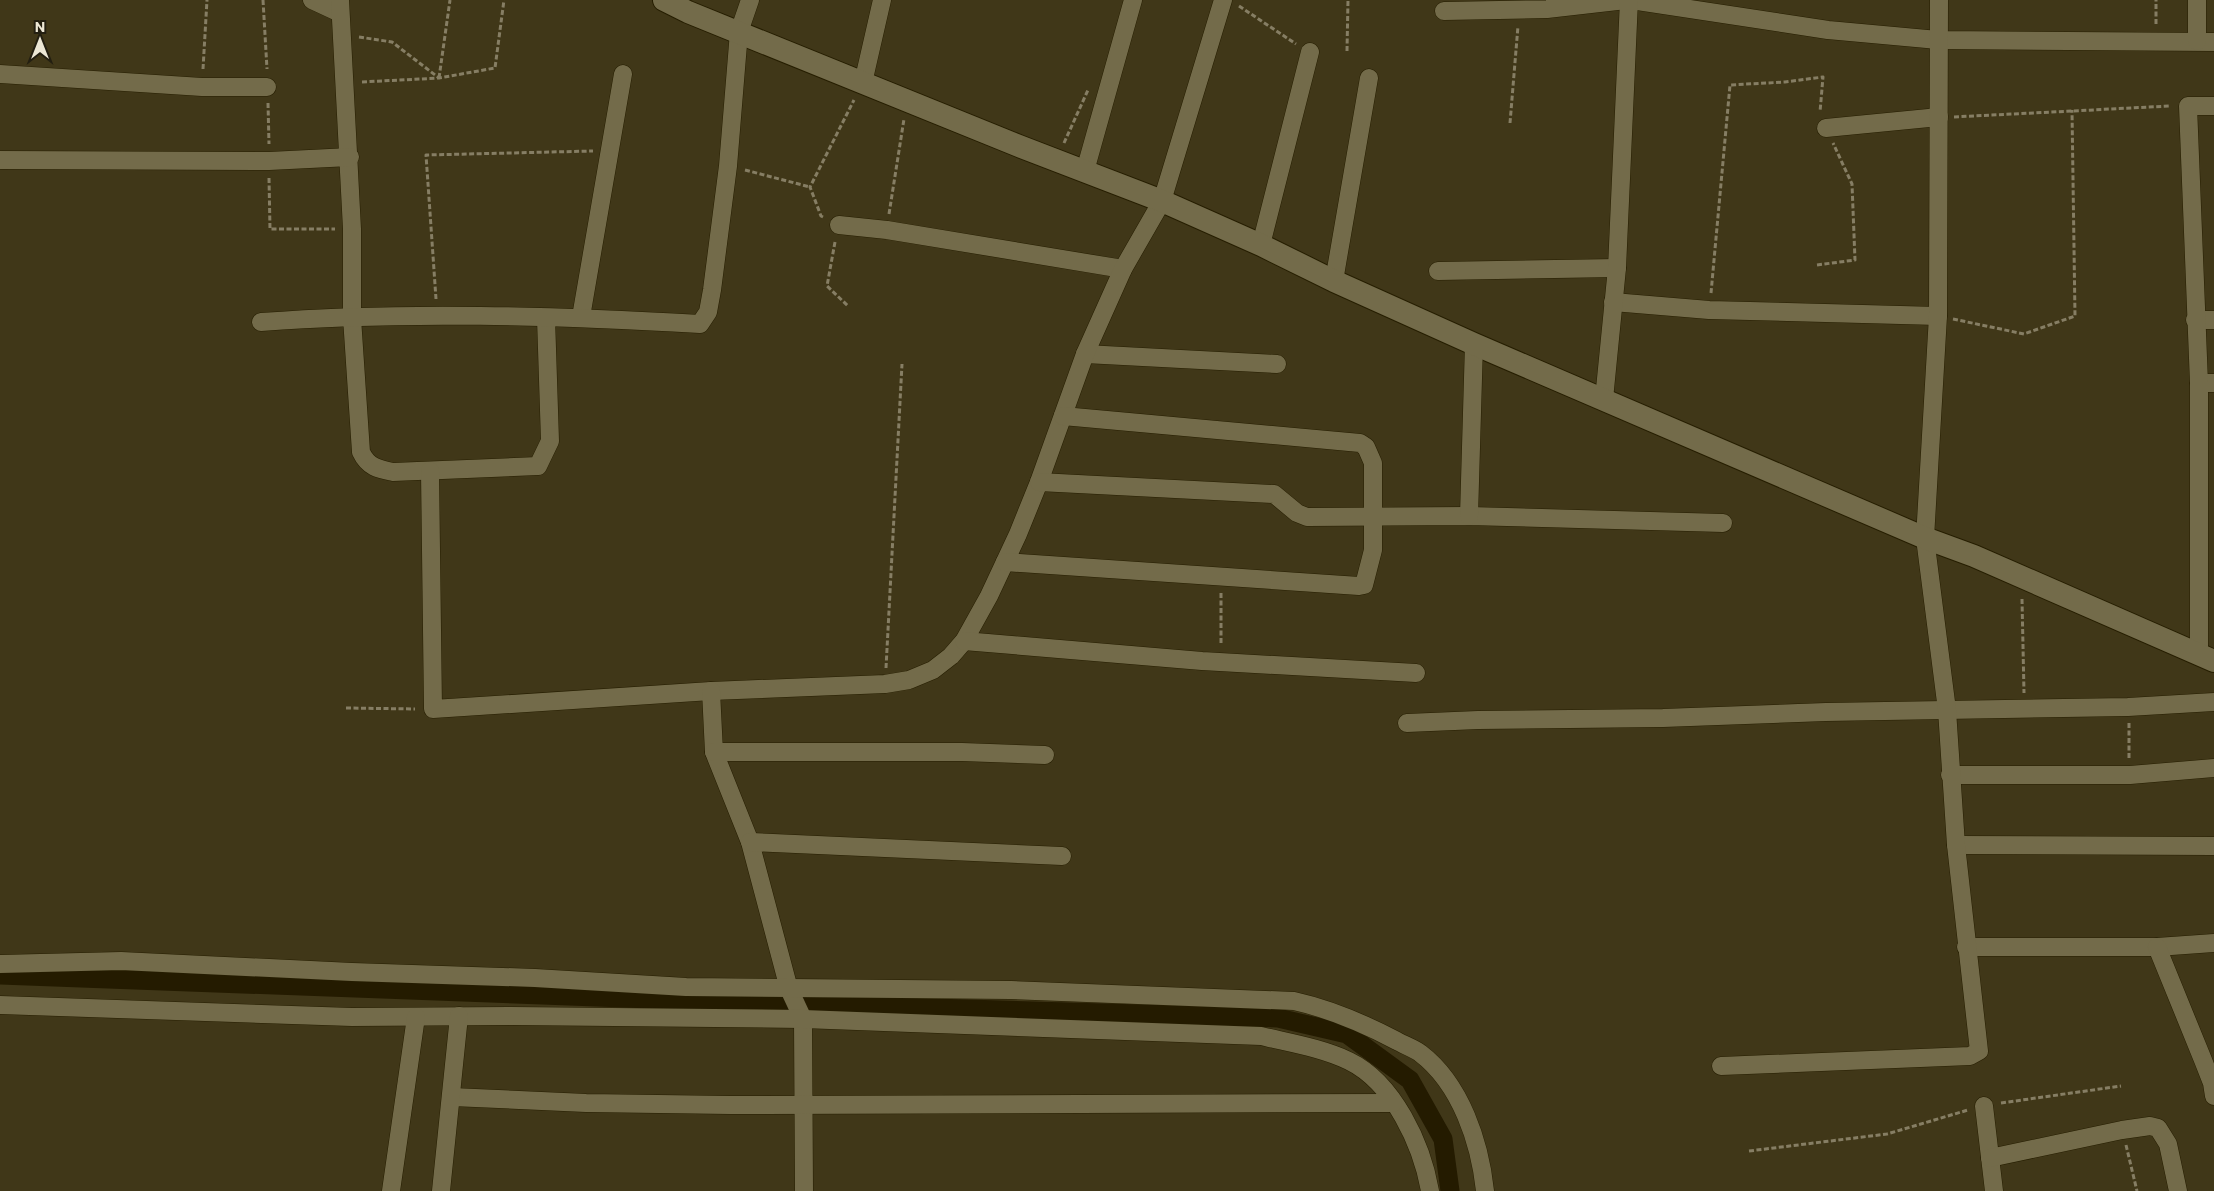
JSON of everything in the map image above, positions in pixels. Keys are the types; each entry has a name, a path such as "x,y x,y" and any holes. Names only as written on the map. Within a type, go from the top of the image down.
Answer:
{"street":[{"path":"312,0 340,6 350,158 352,318 361,452 366,463 377,469 393,472 538,466 550,441 546,318"},
{"path":"664,0 863,83 1162,201 1474,344 1925,538 2022,576 2207,658 2206,383 2195,320 2188,106 2214,106"},
{"path":"261,322 352,318 581,317 700,324 708,312 728,166 739,32 750,0"},
{"path":"863,83 882,0"},
{"path":"1085,171 1133,0"},
{"path":"1604,399 1617,268 1629,0"},
{"path":"1444,11 1520,10 1547,5 1629,0 1828,30 1938,40 2206,41 2197,0"},
{"path":"1721,1066 1977,1054 1979,1051 1956,845 1947,710 1925,538 1938,316 1939,0"},
{"path":"430,471 434,709 711,690 885,684 909,680 933,670 964,641 1005,562 1039,482 1085,354 1123,270 1162,201 1231,3"},
{"path":"1261,245 1310,52"},
{"path":"0,74 202,87 267,87"},
{"path":"581,317 624,74"},
{"path":"1334,281 1369,78"},
{"path":"1826,128 1939,118"},
{"path":"0,160 269,161 350,158"},
{"path":"839,226 887,230 1123,270"},
{"path":"1438,271 1617,268"},
{"path":"1613,302 1709,310 1938,316"},
{"path":"2195,320 2214,320"},
{"path":"1469,516 1474,344"},
{"path":"1085,354 1277,364"},
{"path":"1005,562 1221,578 1364,585 1373,550 1374,516 1373,463 1366,447 1354,441 1063,416"},
{"path":"1039,482 1264,492 1280,497 1296,513 1307,517 1469,516 1723,523"},
{"path":"964,641 1221,662 1416,673"},
{"path":"711,690 714,752 750,842 789,989 803,1019 804,1191"},
{"path":"1407,723 1947,710 2024,710 2214,702"},
{"path":"714,752 952,752 1045,755"},
{"path":"1950,775 2130,775 2214,768"},
{"path":"750,842 1062,856"},
{"path":"1956,845 2214,846"},
{"path":"1966,948 2157,947 2214,943"},
{"path":"2157,947 2212,1083 2214,1096"},
{"path":"0,964 121,961 534,978 686,987 1011,990 1285,1001 1322,1008 1372,1028 1420,1053 1453,1088 1469,1123 1482,1165 1485,1191"},
{"path":"0,1005 352,1017 803,1019 1261,1036 1302,1045 1349,1061 1368,1073 1393,1103 1418,1145 1426,1168 1430,1191"},
{"path":"441,1191 452,1097 458,1016"},
{"path":"391,1191 416,1017"},
{"path":"452,1097 586,1103 1393,1103"},
{"path":"1984,1106 1994,1191"},
{"path":"1990,1158 2122,1130 2150,1126 2158,1128 2168,1144 2178,1191"}],"path":[{"path":"202,87 207,0"},
{"path":"263,0 270,229 352,230"},
{"path":"439,78 450,0"},
{"path":"344,82 439,78 495,68 504,0"},
{"path":"1347,51 1348,0"},
{"path":"2156,0 2156,40"},
{"path":"1231,3 1310,52"},
{"path":"1510,123 1520,10"},
{"path":"341,34 392,42 439,78"},
{"path":"1709,310 1730,84 1785,82 1823,77 1819,109 1852,184 1855,260 1817,265"},
{"path":"848,306 827,286 839,226 821,216 810,187 863,83"},
{"path":"887,230 907,100"},
{"path":"1939,118 2072,110 2188,106"},
{"path":"1938,316 2024,334 2075,316 2072,110"},
{"path":"437,317 426,155 611,150"},
{"path":"728,166 810,187"},
{"path":"885,684 902,364"},
{"path":"2022,576 2024,710"},
{"path":"1221,578 1221,662"},
{"path":"2128,707 2130,775"},
{"path":"346,708 434,709"},
{"path":"1750,1151 1887,1134 1984,1106 2121,1086"},
{"path":"2122,1130 2137,1191"}],"waterway":[{"path":"0,975 760,1003 1278,1018 1347,1034 1410,1080 1443,1139 1450,1191"}]}
